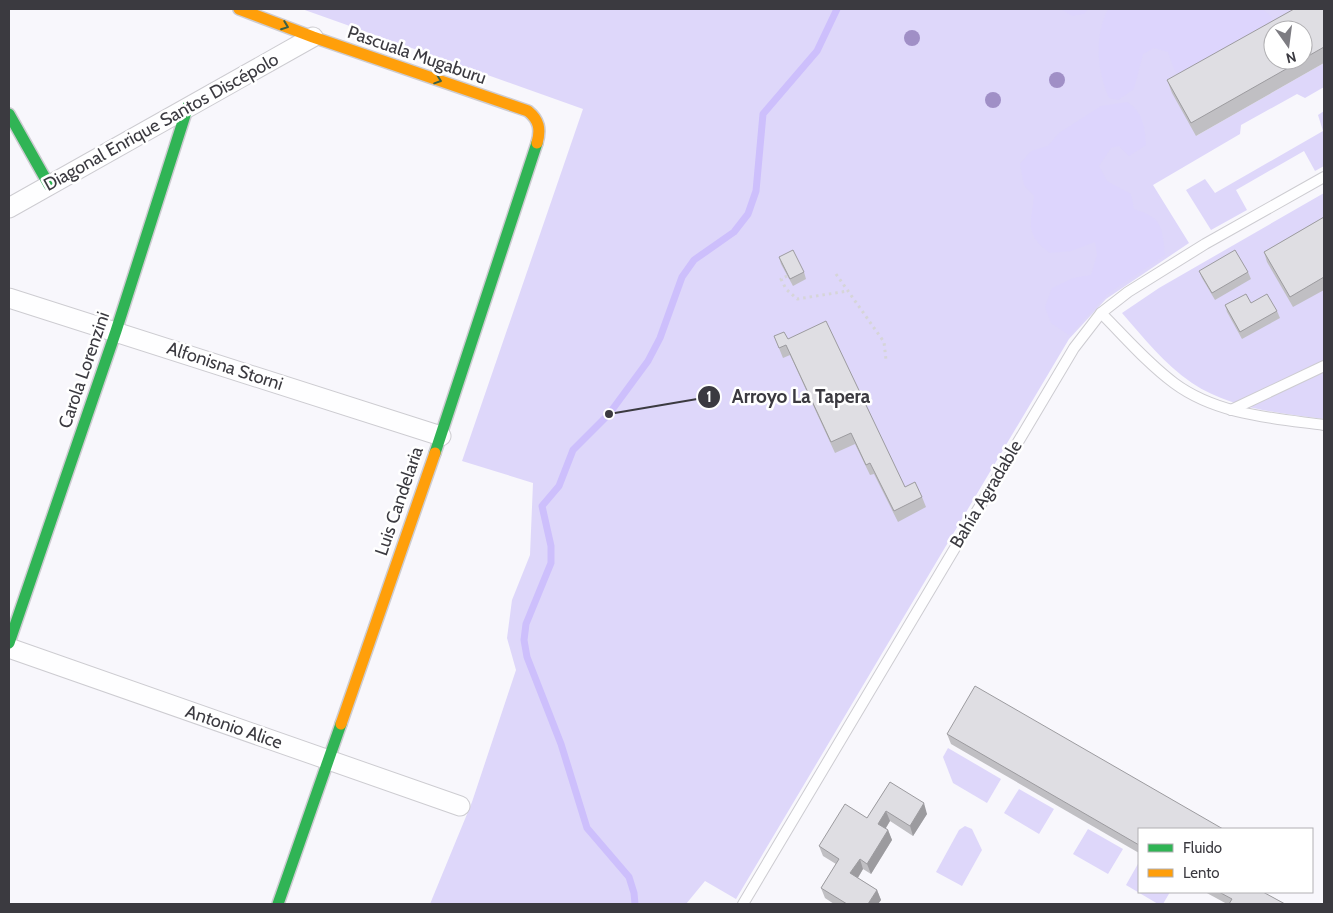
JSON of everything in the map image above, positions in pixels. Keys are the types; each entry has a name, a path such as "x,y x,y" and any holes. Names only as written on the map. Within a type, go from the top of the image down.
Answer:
{"street":[{"name":"Pascuala Mugaburu","path":"239,9 313,37 528,111"},
{"name":"Diagonal Enrique Santos Discépolo","path":"9,208 313,37"},
{"name":"Carola Lorenzini","path":"9,643 116,331 188,106"},
{"name":"Luis Candelaria","path":"278,904 441,436 540,132 534,116 528,111"},
{"path":"9,114 49,185"},
{"name":"Alfonisna Storni","path":"9,298 441,436"},
{"name":"Antonio Alice","path":"9,648 460,806"}],"lane":[{"name":"Bahía Agradable","path":"743,904 1074,348 1101,314 1128,292 1205,244 1324,177"},
{"path":"1101,314 1158,370 1175,384 1196,396 1230,410 1259,417 1324,425"},
{"path":"1230,410 1324,366"}],"path":[{"path":"836,274 884,342 886,360"},
{"path":"788,276 781,279 786,290 797,299 848,291"}],"shaded area":[{"path":"302,9 1322,9 1296,20 1263,20 1263,44 1196,136 1324,63 1324,87 1305,98 1297,94 1241,125 1240,134 1153,185 1189,243 1106,299 1069,339 736,899 705,881 686,904 430,904 472,802 516,670 507,638 512,600 530,555 533,483 462,461 583,109"},
{"path":"1061,9 1088,9 1084,14 1072,16"},
{"path":"1108,9 1262,9 1272,17 1271,20 1263,20 1263,38 1182,78 1174,69 1168,52 1154,48 1143,54 1134,89 1118,100 1109,98 1102,76 1099,42"},
{"path":"1127,102 1140,115 1145,132 1146,145 1129,156 1119,146 1111,148 1099,166 1107,181 1131,194 1134,209 1150,216 1159,225 1163,237 1165,255 1107,294 1069,335 1051,323 1045,307 1052,288 1073,278 1091,275 1097,255 1095,242 1071,251 1050,253 1036,240 1031,228 1034,196 1024,185 1020,164 1031,151 1048,146 1059,133 1101,106"},
{"path":"1324,111 1324,166 1315,171 1304,151 1236,190 1247,210 1211,230 1186,190 1205,179 1215,193 1323,131 1318,115"},
{"path":"1324,193 1324,419 1256,408 1223,399 1207,392 1173,368 1122,313 1159,288"},
{"path":"948,748 1001,779 987,803 953,783 943,757"},
{"path":"1019,789 1054,809 1039,834 1004,813"},
{"path":"965,826 972,829 982,850 962,886 936,872 959,830"},
{"path":"1088,829 1123,849 1108,874 1073,854"},
{"path":"1138,864 1138,892 1126,885"},
{"path":"1139,893 1169,893 1163,904 1158,904"}],"building":[{"path":"1294,9 1324,9 1324,47 1313,53 1313,20 1274,20"},
{"path":"1263,26 1263,70 1284,70 1191,123 1167,80"},
{"path":"1324,217 1324,277 1290,297 1264,252"},
{"path":"793,250 804,272 790,279 779,257"},
{"path":"1235,250 1248,272 1212,293 1199,271"},
{"path":"1246,294 1251,303 1267,294 1277,311 1240,332 1225,305"},
{"path":"826,321 905,487 915,482 922,497 894,511 870,463 866,465 851,433 831,442 786,345 779,348 774,336 784,332 788,339"},
{"path":"975,686 1221,828 1138,828 1138,844 947,734"},
{"path":"890,782 924,803 910,826 886,811 878,824 888,830 867,864 860,859 850,873 877,890 868,904 847,904 821,888 839,859 819,846 845,804 867,818"},
{"path":"1221,893 1265,893 1285,904 1229,904 1232,899"}],"waterway":[{"path":"635,904 629,877 587,828 561,744 527,657 524,640 526,624 551,563 551,546 542,506 559,486 573,450 609,414 648,361 660,338 682,277 694,260 734,232 748,214 756,191 763,114 817,51 837,9"}],"traffic: fast":[{"path":"9,643 116,331 188,106"},
{"path":"9,114 49,185"},
{"path":"435,453 537,143"},
{"path":"278,904 341,724"}],"traffic: slow":[{"path":"239,9 313,37 528,111 535,118 538,125 537,143"},
{"path":"341,724 435,453"}],"place":[{"name":"Arroyo La Tapera","path":"609,414"}]}
